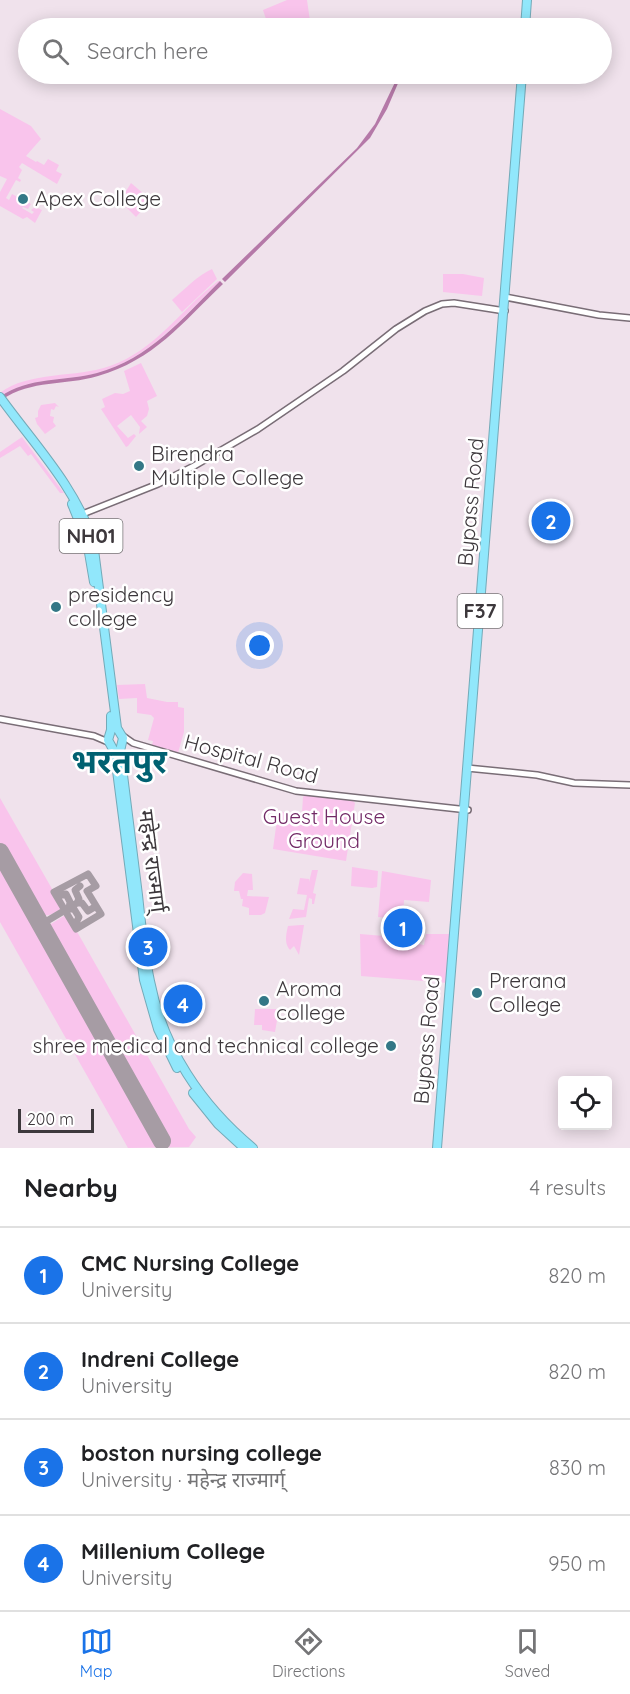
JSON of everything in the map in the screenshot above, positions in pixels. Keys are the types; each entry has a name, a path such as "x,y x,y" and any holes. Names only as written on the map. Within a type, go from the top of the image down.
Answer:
{"highway":[{"path":"528,18 529,0"},
{"name":"Bypass Road","path":"439,1148 523,84"},
{"name":"महेन्द्र राज्मार्ग्","path":"1,402 80,515 95,554 117,726 121,740 147,962 157,1009 179,1062 199,1094 219,1117 253,1148"},
{"name":"महेन्द्र राज्मार्ग्","path":"80,515 94,580 111,717 109,739 116,763 140,956 152,1010 172,1059 194,1096 218,1124 244,1148"},
{"path":"114,732 121,740 114,747 109,739 114,732"}],"street":[{"path":"507,297 599,315 630,318"},
{"path":"80,515 158,484 235,443 343,371 396,329 425,310 454,303 505,311"},
{"path":"0,718 109,739"},
{"name":"Hospital Road","path":"121,740 296,791 466,810"},
{"path":"469,768 537,775 564,782 630,785"}],"green space":[{"path":"287,0 307,0 310,18 266,18 263,10"},
{"path":"0,109 31,126 41,139 26,156 44,165 48,159 59,165 56,171 62,174 57,184 22,163 19,167 22,170 18,178 21,180 20,182 16,180 6,198 9,200 12,194 31,204 28,209 22,208 32,214 34,212 31,210 35,207 42,210 35,223 27,217 23,219 0,206 0,192 7,179 0,176"},
{"path":"131,183 151,200 136,217 120,201"},
{"path":"212,269 217,279 182,312 172,300 196,279"},
{"path":"443,274 463,274 484,278 482,296 443,292"},
{"path":"220,281 179,322 133,358 97,373 22,386 0,397 0,393 24,381 97,370 126,359 155,339"},
{"path":"141,363 157,396 147,401 149,409 147,416 141,421 147,427 139,434 140,427 131,415 117,426 128,438 134,434 136,436 126,447 101,409 105,407 102,399 115,393 123,394 130,391 124,371"},
{"path":"55,403 59,407 51,409 50,416 54,417 53,422 56,426 45,434 35,418 38,417 41,405"},
{"path":"22,437 64,493 60,493 31,454 28,456 20,446 0,458 0,452"},
{"path":"145,684 147,698 178,702 178,707 184,708 184,732 178,753 152,745 153,741 148,740 154,718 151,715 137,713 137,698 119,699 117,685"},
{"name":"Guest House Ground","path":"305,795 352,800 355,803 346,861 273,849 278,812 302,813"},
{"path":"0,798 63,908 51,914 39,913 0,843"},
{"path":"0,867 157,1145 167,1139 49,931 51,924 67,914 189,1129 196,1137 189,1147 128,1148 0,922"},
{"path":"352,867 378,871 377,887 351,886"},
{"path":"312,870 318,870 313,893 316,894 314,904 309,898 306,917 289,919 293,909 304,910 307,895 297,894 300,878 309,879 309,882"},
{"path":"382,871 431,880 429,902 404,900 403,919 378,917"},
{"path":"243,873 252,874 253,890 248,890 247,896 269,897 265,913 261,915 249,915 249,908 242,906 243,899 239,891 234,891 235,882"},
{"path":"304,925 299,955 294,946 290,950 288,948 286,936 288,926"},
{"path":"360,934 384,936 384,939 401,941 401,938 413,939 413,943 424,945 426,934 452,934 448,983 361,976"},
{"path":"255,1009 279,1009 275,1032 262,1030 262,1025 254,1025"}],"shaded area":[{"path":"394,84 398,84 387,109 370,138 225,282 222,279 357,148 375,124"},
{"path":"220,281 223,284 180,326 166,339 135,360 98,376 37,386 13,393 1,400 0,397 11,390 23,386 97,373 133,358 179,323"}],"taxiway":[{"path":"88,874 96,886 87,891 101,914 76,929 54,892 88,874"},
{"path":"45,932 44,926 47,921 77,903 79,899 75,890 80,886"},
{"path":"62,895 66,894 70,902 69,909 74,909 79,917 77,921"},
{"path":"77,903 82,903 88,911 93,908"},
{"path":"36,917 40,921 47,921"}],"runway":[{"path":"0,852 162,1141"}],"place":[{"name":"Apex College","path":"23,199"},
{"name":"Birendra Multiple College","path":"139,466"},
{"name":"Indreni College","path":"551,521"},
{"name":"presidency college","path":"56,607"},
{"name":"CMC Nursing College","path":"403,928"},
{"name":"boston nursing college","path":"148,947"},
{"name":"Prerana College","path":"477,993"},
{"name":"Aroma college","path":"264,1001"},
{"name":"Millenium College","path":"183,1004"},
{"name":"shree medical and technical college","path":"391,1046"}],"district":[{"name":"भरतपुर","path":"119,761"}]}
